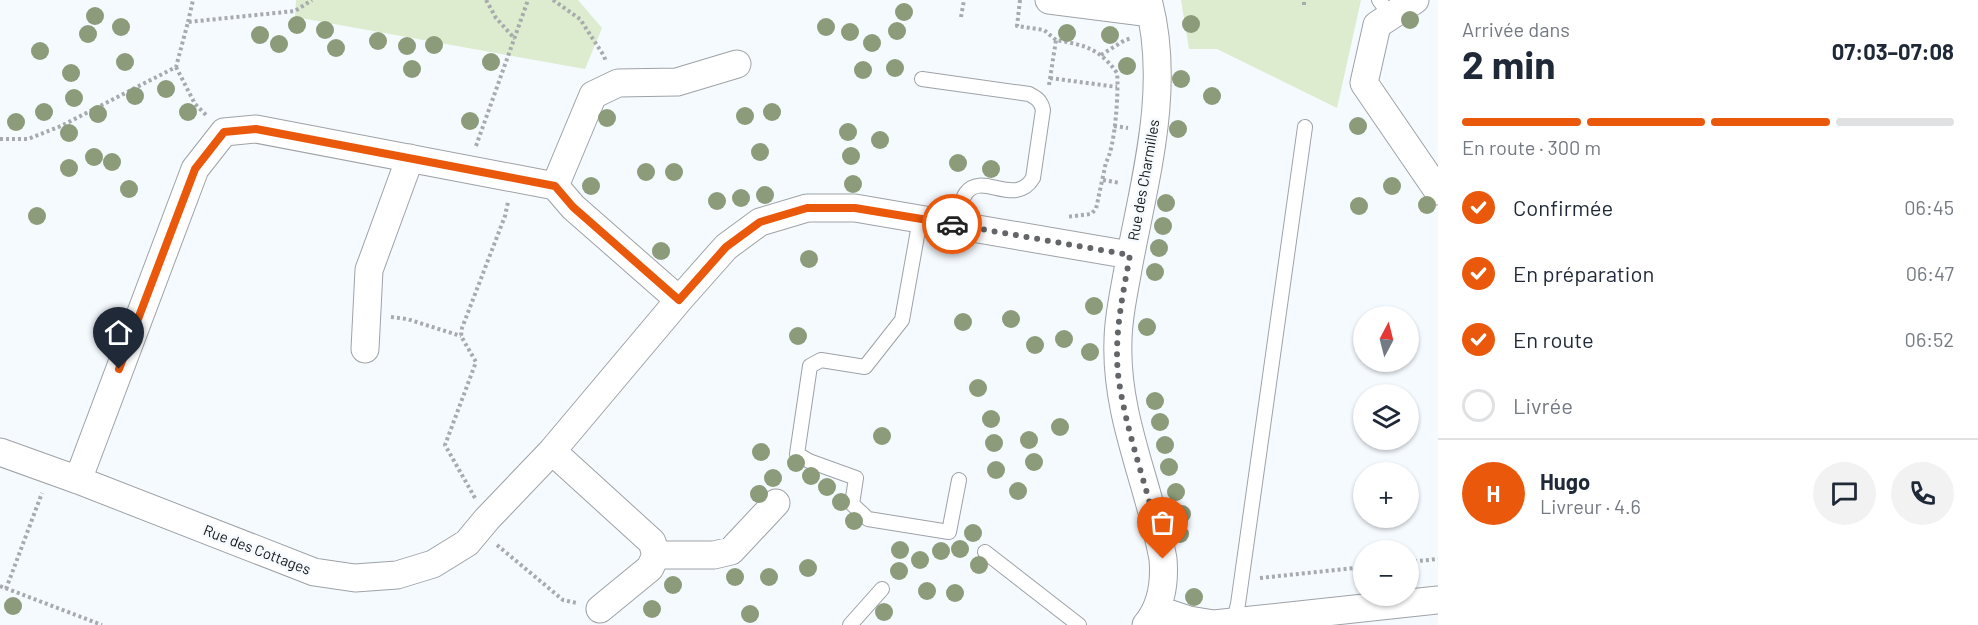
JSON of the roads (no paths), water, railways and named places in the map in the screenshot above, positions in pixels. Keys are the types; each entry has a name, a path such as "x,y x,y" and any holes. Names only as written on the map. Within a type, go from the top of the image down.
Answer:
{"street":[{"name":"Rue des Charmilles","path":"1049,0 1149,7 1157,63 1153,136 1130,255 1117,346 1118,374 1126,416 1163,559 1164,585 1151,617"},
{"path":"1415,0 1385,8 1377,25 1364,83 1438,191"},
{"path":"555,186 593,95 618,84 677,82 737,64"},
{"path":"78,480 195,169 224,132 256,129 555,186 573,207 679,300"},
{"path":"365,349 369,270 410,158"},
{"name":"Rue des Cottages","path":"0,452 314,572 355,578 397,574 434,564 467,543 552,451 726,247 760,222 807,208 855,208 1130,255"},
{"path":"552,451 652,542 656,555 650,568 600,609"},
{"path":"656,555 714,555 731,551 776,503"},
{"path":"1151,617 1233,623 1394,615 1438,600"}],"lane":[{"path":"922,79 1013,92 1037,98 1043,110 1033,178 1028,185 1018,191 981,186 972,188 966,192 963,199 958,226"},
{"path":"1233,623 1305,127"},
{"path":"920,219 902,321 865,367 821,360 810,366 797,454 809,461 856,478 852,504 868,519 949,532 959,480"},
{"path":"985,552 1079,625"},
{"path":"850,625 882,589"}]}
